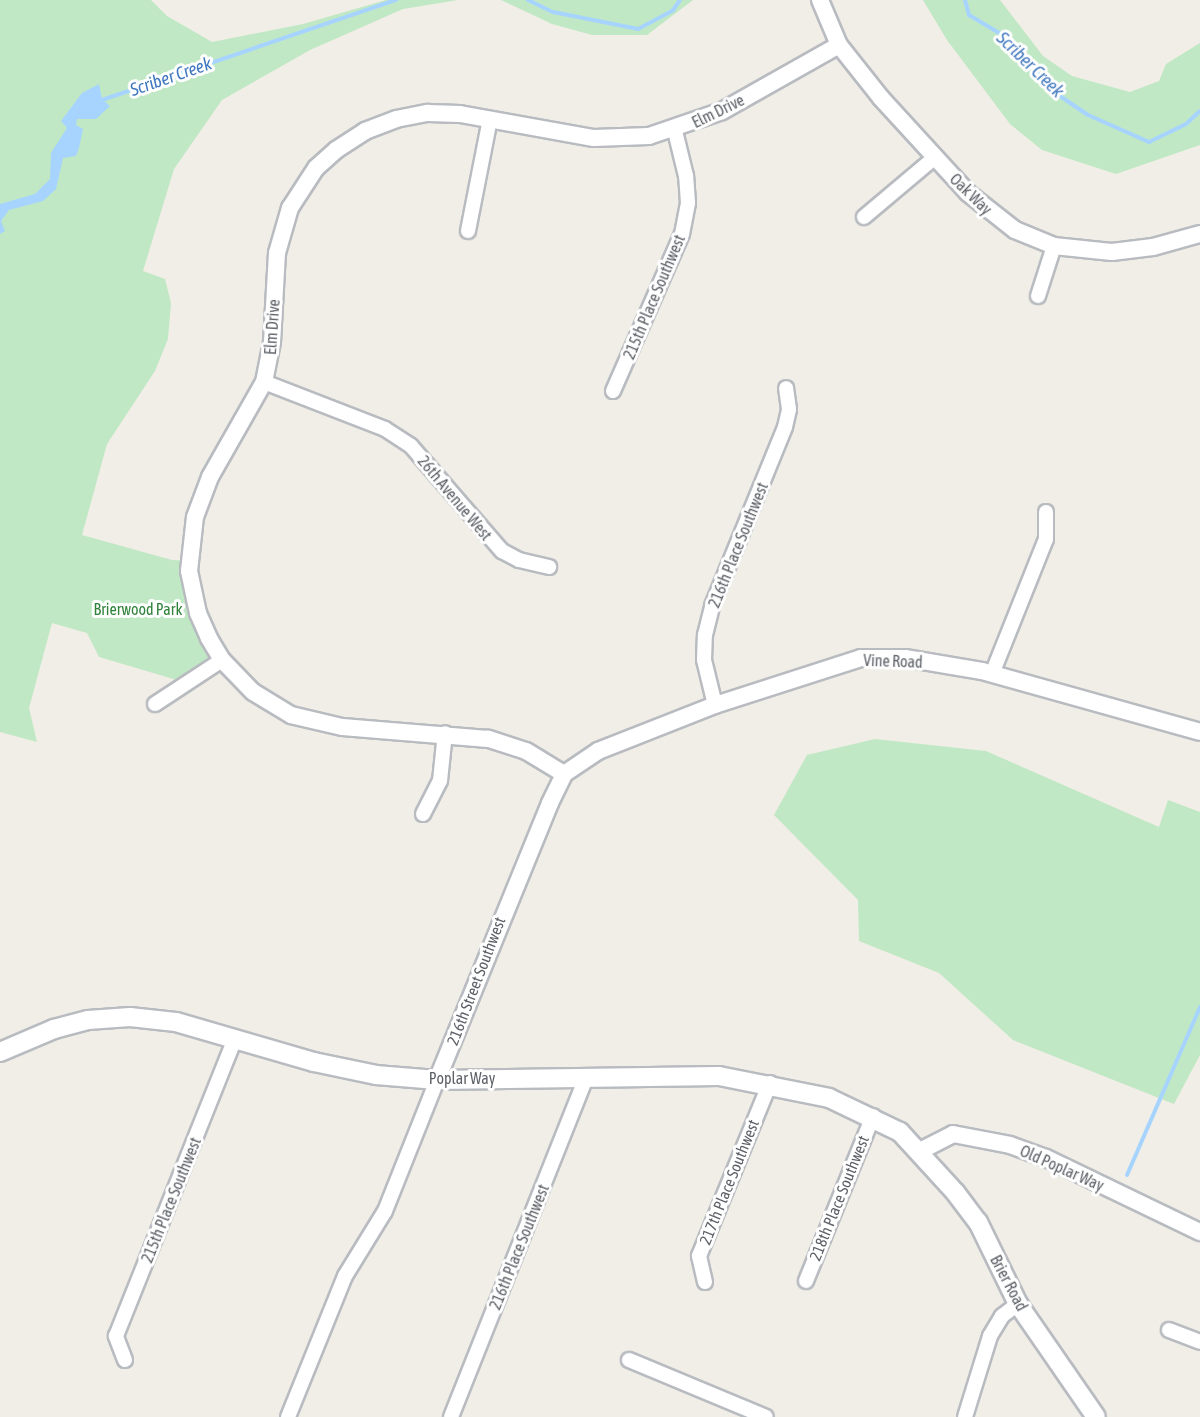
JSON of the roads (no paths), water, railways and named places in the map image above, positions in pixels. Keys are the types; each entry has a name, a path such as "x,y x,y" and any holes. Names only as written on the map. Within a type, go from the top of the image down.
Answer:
{"main road":[{"name":"Poplar Way","path":"0,1053 54,1029 122,1017 176,1022 339,1069 437,1080 719,1076 770,1083 829,1098 873,1116 900,1132 920,1151"},
{"name":"Brier Road","path":"920,1151 978,1222 1018,1304 1096,1417"}],"street":[{"name":"Oak Way","path":"820,0 839,45 934,158 990,214 1054,246 1112,252 1153,248 1199,237"},
{"name":"Elm Drive","path":"564,774 508,744 445,733 342,727 291,715 253,692 222,660 193,596 189,571 191,538 210,477 253,408 264,382 272,342 277,253 290,208 316,168 351,139 396,119 428,113 490,119 619,139 675,131 722,111 839,45"},
{"path":"468,231 490,119"},
{"name":"215th Place Southwest","path":"613,391 682,234 688,203 686,176 675,131"},
{"path":"864,217 934,158"},
{"path":"1038,296 1054,246"},
{"name":"26th Avenue West","path":"264,382 385,429 411,446 502,551 519,560 549,567"},
{"name":"216th Place Southwest","path":"715,705 704,660 705,635 712,606 785,427 789,409 786,388"},
{"path":"992,674 1046,539 1046,512"},
{"name":"Vine Road","path":"564,774 598,751 715,705 861,658 905,658 992,674 1200,732"},
{"path":"155,704 222,660"},
{"path":"423,814 440,781 445,733"},
{"name":"216th Street Southwest","path":"288,1417 345,1276 386,1211 527,851 564,774"},
{"name":"215th Place Southwest","path":"125,1360 116,1336 236,1039"},
{"name":"216th Place Southwest","path":"451,1417 586,1077"},
{"name":"217th Place Southwest","path":"705,1282 699,1256 770,1083"},
{"name":"218th Place Southwest","path":"806,1281 873,1116"},
{"name":"Old Poplar Way","path":"920,1151 935,1140 953,1134 1010,1145 1046,1158 1200,1232"},
{"path":"965,1417 990,1336 1002,1316 1018,1304"},
{"path":"1169,1330 1200,1342"},
{"path":"629,1360 766,1417"}],"water":[{"path":"99,84 102,99 110,106 96,119 77,119 76,125 83,129 79,148 76,156 63,158 56,189 43,201 9,210 1,221 5,231 0,234 0,204 35,194 50,179 51,153 67,128 61,121 82,93"}],"waterway":[{"name":"Scriber Creek","path":"99,101 396,0"},
{"name":"Scriber Creek","path":"528,0 553,12 638,29 673,10 680,0"},
{"name":"Scriber Creek","path":"965,0 969,15 1006,37 1054,92 1088,115 1149,142 1186,124 1200,111"},
{"path":"1127,1175 1200,1007"}],"park label":[{"name":"Brierwood Park","path":"138,609"}]}
